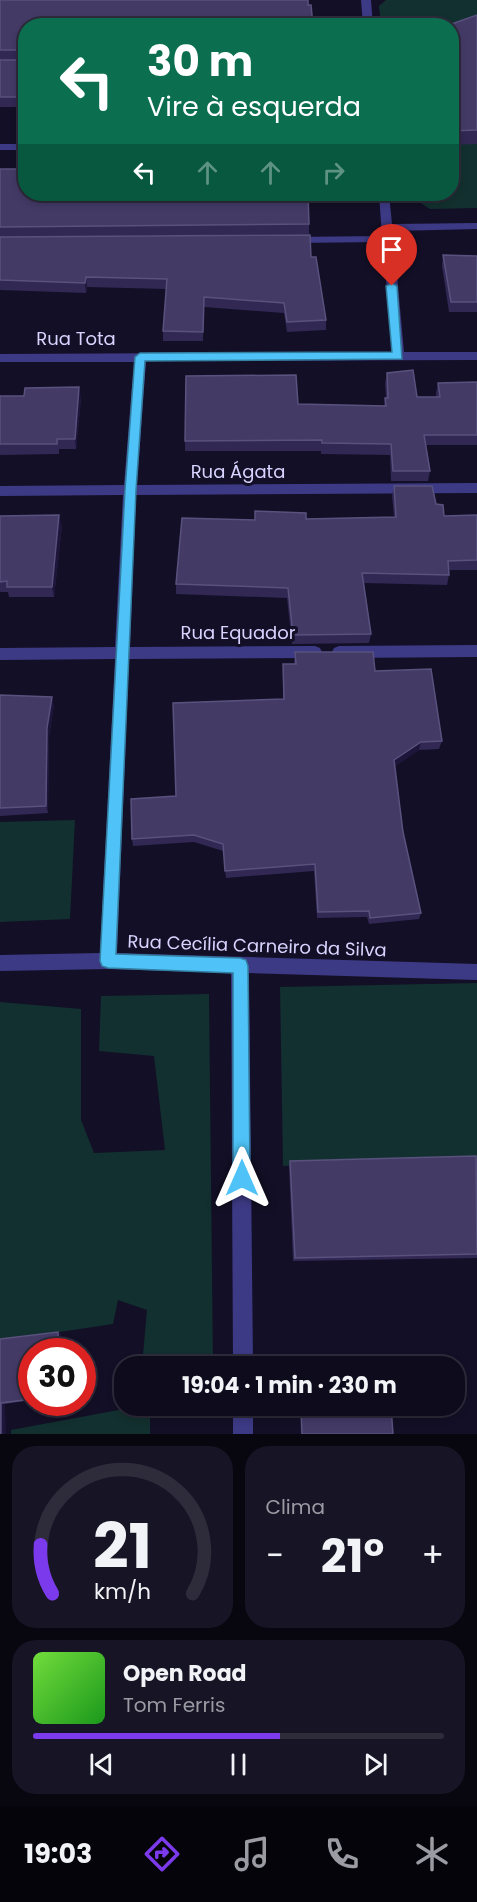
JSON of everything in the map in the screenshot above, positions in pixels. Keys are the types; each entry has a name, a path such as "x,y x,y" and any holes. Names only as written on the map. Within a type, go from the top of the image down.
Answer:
{"street":[{"path":"366,0 367,18"},
{"path":"0,147 18,147"},
{"path":"385,201 398,356"},
{"path":"282,240 477,226"},
{"name":"Rua Tota","path":"0,358 477,356"},
{"path":"108,961 130,490 140,357"},
{"name":"Rua Ágata","path":"0,491 477,488"},
{"name":"Rua Equador","path":"0,654 477,651"},
{"name":"Rua Cecília Carneiro da Silva","path":"0,963 108,961 477,972"},
{"path":"240,966 243,1356"},
{"path":"243,1416 243,1434"}],"green space":[{"path":"386,0 477,0 477,208 430,209 418,201 459,201 459,18 380,18 379,6"},
{"path":"75,820 70,919 0,922 0,822"},
{"path":"477,983 477,1160 283,1166 280,987"},
{"path":"209,994 213,1356 143,1356 147,1310 118,1300 113,1324 0,1341 0,1002 81,1009 81,1120 94,1153 165,1150 154,1056 99,1051 101,996"},
{"path":"114,1411 114,1416 150,1416 150,1434 11,1434 11,1430"}],"building":[{"path":"0,0 308,0 308,5 311,5 312,18 18,18 18,50 0,50"},
{"path":"477,15 477,130 459,131 459,21"},
{"path":"0,60 18,60 18,97 0,97"},
{"path":"0,169 18,169 18,201 308,201 309,224 0,227"},
{"path":"310,235 311,257 316,257 326,320 287,322 284,303 204,297 203,332 163,331 167,279 86,277 85,283 0,280 0,237"},
{"path":"443,255 477,256 477,302 451,302"},
{"path":"413,370 417,397 440,397 438,383 477,382 477,435 424,435 430,471 393,471 391,444 322,443 322,440 185,441 186,376 296,375 298,404 386,406 387,373"},
{"path":"79,387 75,439 57,439 57,444 0,444 0,396 24,396 25,388"},
{"path":"394,486 432,486 436,504 443,505 444,516 477,515 477,560 448,561 449,575 362,573 371,634 293,635 288,588 176,584 182,518 255,520 255,511 306,513 306,519 396,517"},
{"path":"59,515 52,587 7,587 7,581 0,582 0,516"},
{"path":"295,652 373,652 375,671 431,669 442,741 421,742 394,760 403,832 421,913 370,918 369,911 318,912 315,864 225,871 223,844 194,835 132,839 131,799 176,796 173,703 284,699 283,664 296,664"},
{"path":"0,695 52,697 47,728 46,806 0,808"},
{"path":"476,1156 477,1254 295,1258 290,1161"},
{"path":"58,1332 58,1338 18,1338 18,1401 1,1403 1,1434 0,1434 0,1339"},
{"path":"301,1416 392,1416 393,1434 302,1434"}],"route":[{"path":"242,1178 240,966 108,961 130,490 140,357 398,356 392,286"}]}
